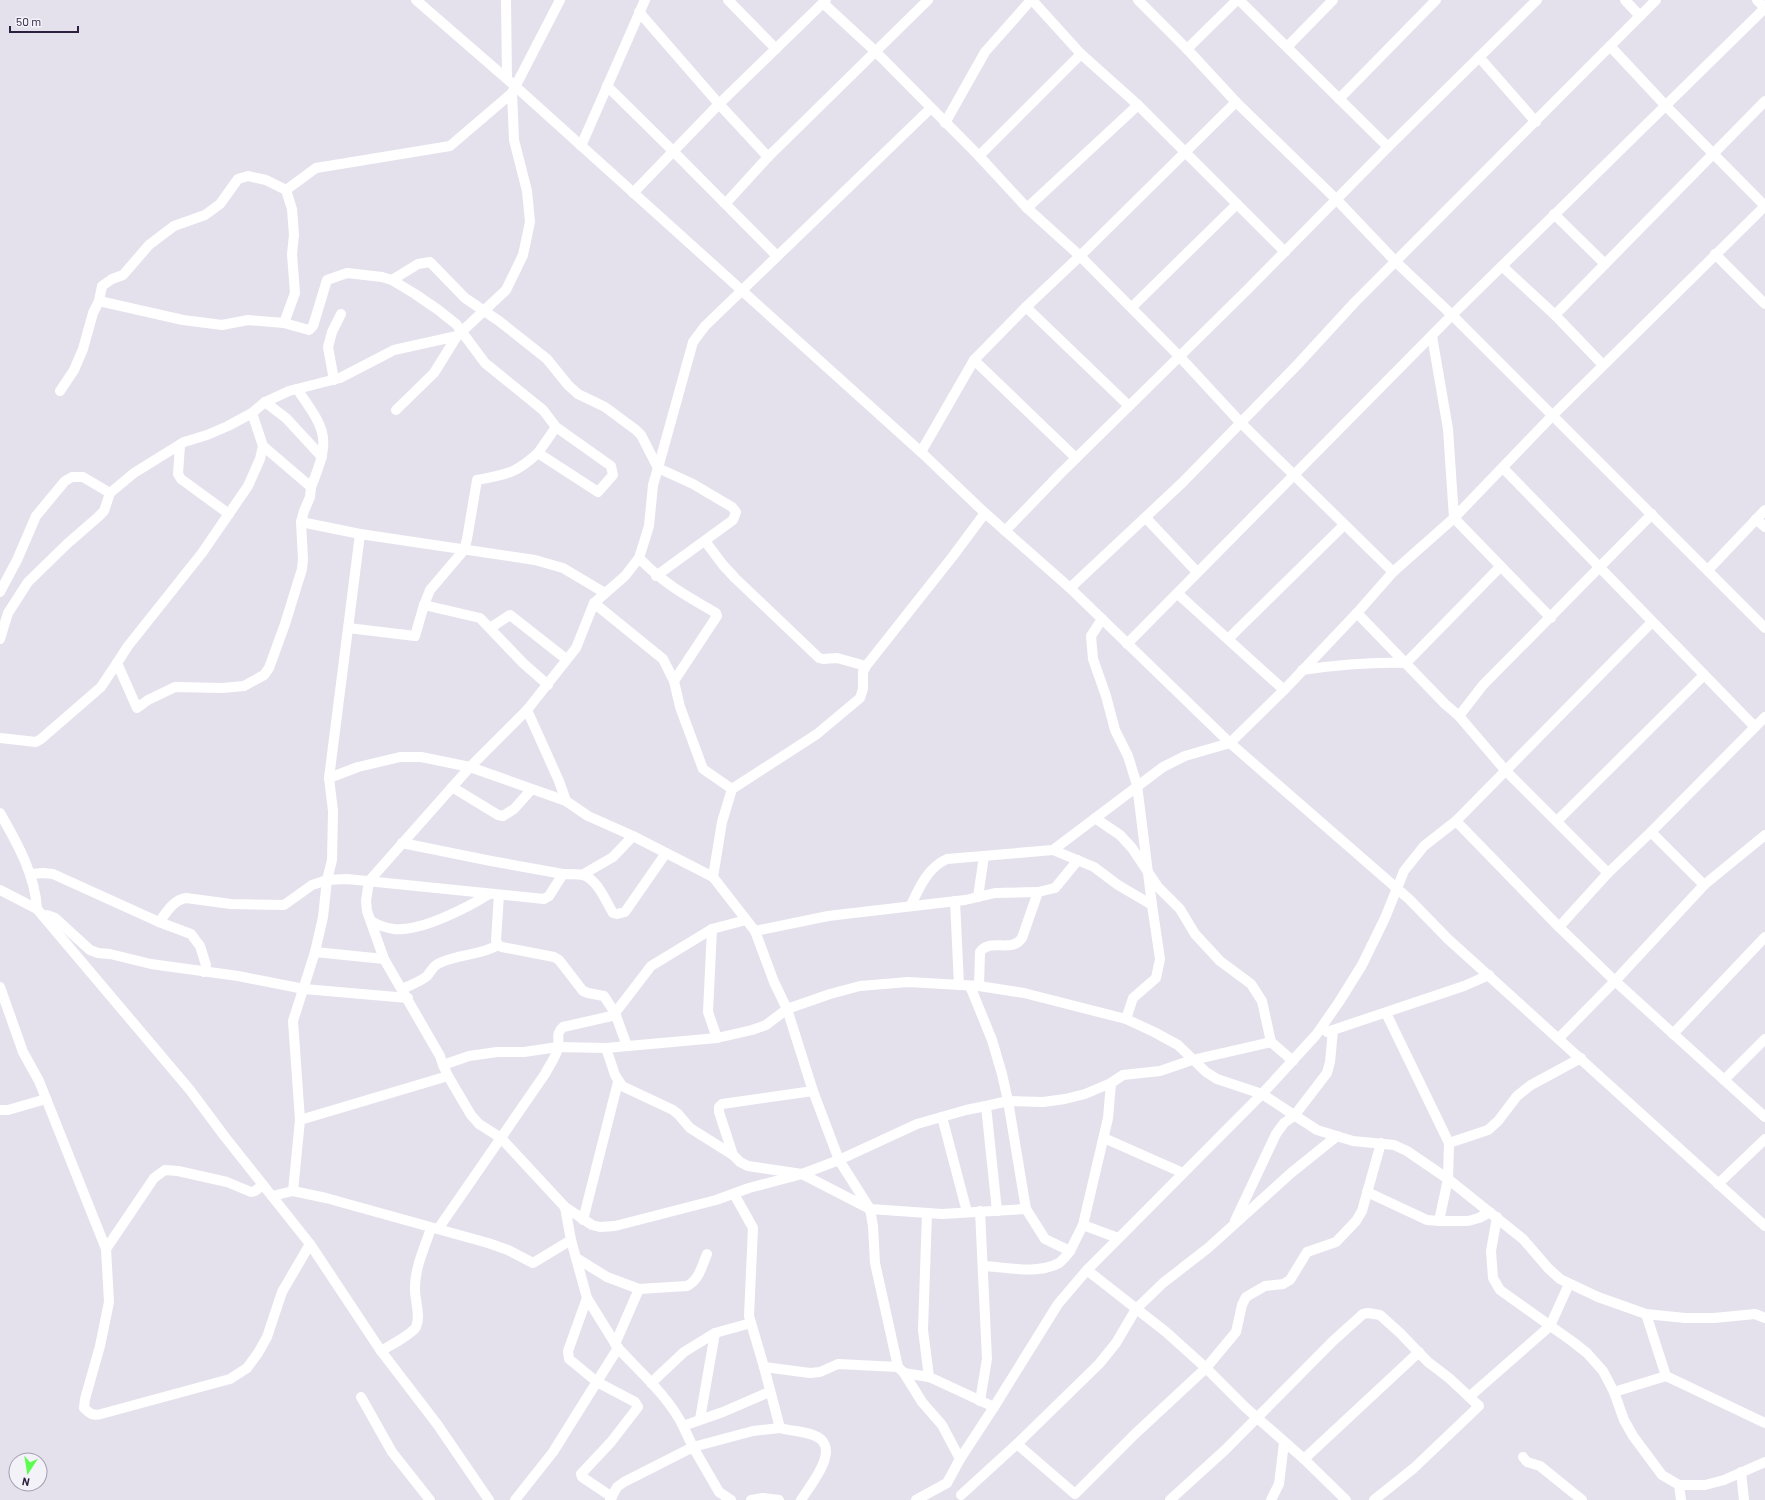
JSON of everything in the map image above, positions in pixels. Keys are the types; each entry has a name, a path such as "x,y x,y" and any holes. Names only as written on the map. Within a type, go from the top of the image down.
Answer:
{"street":[{"path":"416,0 507,78 513,90 581,146 921,452 985,513 1070,588 1230,743 1396,888 1448,939 1765,1226"},
{"path":"506,0 507,78"},
{"path":"286,190 316,168 450,146 513,90 560,0"},
{"path":"581,146 645,0"},
{"path":"728,0 776,49"},
{"path":"726,203 768,157 928,0"},
{"path":"945,123 985,52 1031,0 1081,54 1138,104 1285,252"},
{"path":"1138,0 1187,49 1236,102 1337,200 1396,262 1452,315 1765,628"},
{"path":"1187,49 1238,0 1388,147"},
{"path":"1287,48 1333,0"},
{"path":"1339,99 1436,0"},
{"path":"1005,531 1076,458 1180,357 1388,147 1537,0"},
{"path":"1625,0 1640,16"},
{"path":"1070,588 1146,518 1241,423 1354,302 1536,122 1656,0"},
{"path":"1127,644 1452,315 1765,8 1757,0"},
{"path":"633,193 673,150 824,2 979,156 1027,208 1080,256 1132,307 1241,423 1344,525 1394,572"},
{"path":"639,12 719,104 768,157"},
{"path":"1053,850 1163,766 1186,756 1230,743 1284,690 1394,572 1454,518 1552,416 1765,206 1713,155 1610,46"},
{"path":"979,156 1081,54"},
{"path":"1479,57 1536,122"},
{"path":"607,86 673,150 777,256"},
{"path":"396,410 434,373 460,334 506,290 523,255 530,222 527,191 514,140 513,90"},
{"path":"1555,315 1765,101"},
{"path":"921,452 974,360 1026,307 1080,256 1236,102"},
{"path":"1027,208 1138,104"},
{"path":"931,108 777,256 742,292 705,326 693,342 653,486 649,526 639,558 625,576 594,603 576,648 527,710 470,767 369,881 366,901 384,959 408,998 440,1056 448,1076 478,1124 501,1138 565,1208 583,1220 600,1227 615,1226 802,1174 839,1160 917,1124 966,1110 1008,1101 1043,1102 1065,1099 1085,1094 1123,1075 1160,1070 1192,1060 1271,1042"},
{"path":"60,391 74,370 83,349 93,313 99,301 102,286 112,278 123,276 149,245 174,226 205,216 220,204 238,179 248,176 266,180 286,190 292,209 294,235 292,254 295,293 284,323"},
{"path":"1132,307 1237,204"},
{"path":"1554,214 1605,264"},
{"path":"1715,254 1765,304"},
{"path":"392,280 418,264 430,262 465,298 499,321 547,359 568,385 578,394 605,407 636,430 641,435 658,468 693,484 732,507 736,512 733,520 656,576"},
{"path":"1502,266 1555,315 1603,366"},
{"path":"99,301 190,321 222,325 248,320 284,323 307,330 311,329 328,280 335,276 347,273 392,280 437,309 456,324 460,334 486,363 543,410 556,427 611,466 613,475 598,492 538,453"},
{"path":"1026,307 1129,406"},
{"path":"334,380 328,347 332,332 341,314"},
{"path":"0,639 8,613 28,582 104,511 110,494 134,473 180,445 208,435 252,413 265,402 289,391 340,378 394,350 460,334"},
{"path":"1432,336 1448,429 1454,518 1500,568 1551,618"},
{"path":"974,360 1076,458"},
{"path":"117,663 137,708 148,700 175,687 222,688 244,686 264,675 269,668 285,624 302,569 302,522 310,497 310,487 322,457 324,443 324,438 317,417 297,389"},
{"path":"265,402 286,418 322,457"},
{"path":"252,413 263,446 310,487"},
{"path":"348,628 415,636 430,590 464,550 477,480 514,472 523,467 538,453 556,427"},
{"path":"180,445 178,474 181,479 229,514"},
{"path":"0,738 36,742 101,687 128,646 202,553 248,486 260,459 263,446"},
{"path":"1503,468 1755,727"},
{"path":"0,592 17,560 36,516 65,481 72,477 83,477 110,494"},
{"path":"1708,570 1765,510"},
{"path":"713,877 722,822 732,789 817,734 860,698 863,689 863,672 866,666 985,513"},
{"path":"1459,716 1483,685 1551,618 1652,514"},
{"path":"1146,518 1197,572"},
{"path":"1756,519 1765,527"},
{"path":"302,522 360,534 535,560 563,568 605,593"},
{"path":"1228,639 1344,525"},
{"path":"293,1191 300,1120 293,1021 304,989 324,917 332,860 332,811 329,778 360,534"},
{"path":"705,540 723,565 735,578 819,658 823,660 836,658 866,666"},
{"path":"639,558 656,576 673,588 716,613 717,616 674,681"},
{"path":"1302,670 1372,662 1406,663 1500,568"},
{"path":"1178,594 1284,690"},
{"path":"594,603 663,659 674,681 680,707 703,769 732,789"},
{"path":"424,605 480,618 523,663 548,684"},
{"path":"0,606 8,613"},
{"path":"1357,613 1445,704 1459,716 1505,770 1608,873"},
{"path":"490,628 510,615 566,659"},
{"path":"1102,619 1092,636 1093,658 1106,696 1115,730 1128,756 1137,785 1160,959 1156,978 1133,998 1126,1019"},
{"path":"916,1500 947,1483 960,1459 1058,1304 1087,1270 1262,1094 1316,1035 1362,965 1385,918 1404,871 1424,846 1456,821 1652,622"},
{"path":"1557,821 1704,675"},
{"path":"527,710 559,781 566,801"},
{"path":"1559,927 1608,873 1651,832 1765,717"},
{"path":"329,778 358,768 400,757 421,757 470,767 531,790 566,801 588,816 633,836 713,877 754,931 774,982 787,1009 813,1091 839,1160 870,1209 873,1226 875,1263 901,1370 922,1402 942,1425 960,1459"},
{"path":"452,787 498,815 503,816 514,809 531,790"},
{"path":"0,813 16,841 31,874 40,911 190,1090 310,1244 381,1351 437,1424 489,1500"},
{"path":"1095,818 1120,835 1132,848 1158,887 1180,909 1196,934 1230,970 1251,984 1262,1001 1271,1042 1293,1061"},
{"path":"1456,821 1559,927 1615,981 1765,1117"},
{"path":"1651,832 1704,885"},
{"path":"1559,1038 1615,981 1704,885 1765,835"},
{"path":"582,875 613,857 633,836"},
{"path":"402,843 563,874 582,875 596,885 612,913 621,914 625,912 666,853"},
{"path":"911,905 923,881 941,862 947,859 1053,850 1094,867 1118,885 1152,905"},
{"path":"978,897 984,856"},
{"path":"754,931 828,916 955,901 1008,892 1038,892 1055,888 1078,860"},
{"path":"31,874 53,874 159,922 190,934 200,946 206,965 204,972"},
{"path":"159,922 179,899 186,898 238,904 284,905 312,885 328,880 369,881 544,899 548,896 563,874"},
{"path":"0,890 55,918 90,950 151,964 304,989 408,998"},
{"path":"1038,892 1019,943 1014,945 987,946 980,952 974,986 992,1040 1008,1101 1026,1209 1045,1239 1070,1251"},
{"path":"371,921 384,927 396,929 419,926 494,895"},
{"path":"494,895 496,940 498,945 554,957 559,960 583,991 604,996 615,1014 627,1046"},
{"path":"955,901 959,985"},
{"path":"381,1351 407,1334 416,1326 417,1316 414,1290 415,1280 434,1229 501,1138 545,1074 558,1047 557,1035 560,1030 564,1027 615,1014 651,966 712,929 746,920"},
{"path":"712,929 708,1012 716,1038"},
{"path":"1673,1034 1765,937"},
{"path":"402,989 427,975 434,966 441,962 461,955 484,952 498,945"},
{"path":"315,952 384,959"},
{"path":"1316,1035 1464,986 1489,975"},
{"path":"443,1065 469,1056 496,1052 524,1052 558,1047 606,1048 716,1038 752,1030 766,1025 787,1009 830,994 860,986 908,982 974,986 1024,993 1126,1019 1178,1045 1206,1072 1218,1079 1262,1094 1317,1130 1367,1143 1394,1145 1407,1151 1448,1179 1523,1239 1556,1276 1569,1284 1598,1297 1646,1314 1685,1318 1714,1318 1755,1314 1765,1318"},
{"path":"0,987 23,1052 46,1099 106,1249 109,1302 100,1346 85,1399 84,1408 89,1414 95,1415 230,1379 247,1368 258,1354 264,1342 282,1292 310,1244"},
{"path":"1386,1013 1449,1143 1448,1179 1439,1221"},
{"path":"1232,1226 1276,1134 1284,1123 1294,1116 1327,1073 1330,1062 1333,1030"},
{"path":"1724,1080 1765,1039"},
{"path":"606,1048 618,1082 622,1086 636,1094 673,1110 690,1128 748,1166 802,1174 870,1209 942,1214 1026,1209"},
{"path":"1449,1143 1488,1130 1498,1121 1517,1096 1531,1085 1581,1058"},
{"path":"300,1120 448,1076"},
{"path":"583,1220 618,1082"},
{"path":"983,1266 1027,1270 1040,1268 1060,1262 1070,1251 1083,1225 1108,1118 1111,1082"},
{"path":"732,1156 719,1112 719,1107 722,1104 813,1091"},
{"path":"0,1110 8,1110 46,1099"},
{"path":"986,1106 997,1211"},
{"path":"942,1117 967,1212"},
{"path":"947,1483 963,1498 1110,1352 1136,1309 1163,1283 1208,1248 1290,1173 1337,1136"},
{"path":"1104,1138 1183,1173"},
{"path":"1718,1184 1765,1139"},
{"path":"1017,1444 1074,1497 1135,1434 1206,1368 1236,1332 1242,1305 1246,1296 1265,1286 1283,1284 1290,1280 1307,1252 1336,1242 1356,1221 1362,1211 1381,1143"},
{"path":"106,1249 154,1178 165,1170 178,1171 227,1182 251,1192 255,1192 263,1185"},
{"path":"272,1196 293,1191 326,1198 488,1243 508,1250 532,1264 571,1240"},
{"path":"1367,1192 1427,1220 1468,1221 1493,1214"},
{"path":"734,1194 753,1228 748,1309 764,1367 769,1392 780,1428"},
{"path":"565,1208 571,1240 578,1259 587,1298 617,1346 651,1383 678,1417 693,1447 719,1492 731,1500"},
{"path":"980,1211 987,1359 980,1401"},
{"path":"927,1213 923,1330 929,1378"},
{"path":"1493,1214 1491,1251 1493,1278 1500,1290 1588,1353 1608,1377 1624,1420 1633,1436 1662,1475 1679,1485 1705,1485 1724,1480 1765,1462"},
{"path":"1083,1225 1118,1238"},
{"path":"578,1259 607,1277 638,1289 687,1286 692,1284 696,1279 707,1254"},
{"path":"1087,1270 1166,1332 1206,1368 1256,1417 1304,1459 1346,1500"},
{"path":"1469,1397 1550,1326 1569,1284"},
{"path":"515,1500 553,1452 597,1382 617,1346 638,1289"},
{"path":"587,1298 568,1356 579,1368 597,1382 635,1402 638,1407 612,1442 581,1474 582,1477 611,1498 617,1487 624,1482 693,1447 753,1431 780,1428 820,1438 826,1446 827,1454 824,1464 801,1500"},
{"path":"1170,1500 1225,1450 1256,1417 1333,1341 1363,1314 1368,1313 1380,1315 1479,1406 1414,1468 1374,1500"},
{"path":"1646,1314 1666,1376"},
{"path":"651,1383 684,1352 715,1333 751,1323"},
{"path":"700,1419 715,1333"},
{"path":"1304,1459 1419,1352"},
{"path":"764,1367 810,1373 820,1372 838,1364 901,1370 929,1378 994,1407"},
{"path":"1614,1392 1666,1376 1765,1423"},
{"path":"683,1426 723,1412 769,1392"},
{"path":"361,1397 392,1452 430,1500"},
{"path":"1271,1500 1279,1484 1284,1442"},
{"path":"1523,1457 1527,1462 1540,1466 1582,1500"},
{"path":"1741,1472 1744,1500"},
{"path":"1679,1485 1681,1500"},
{"path":"751,1500 764,1498 779,1500"}]}
